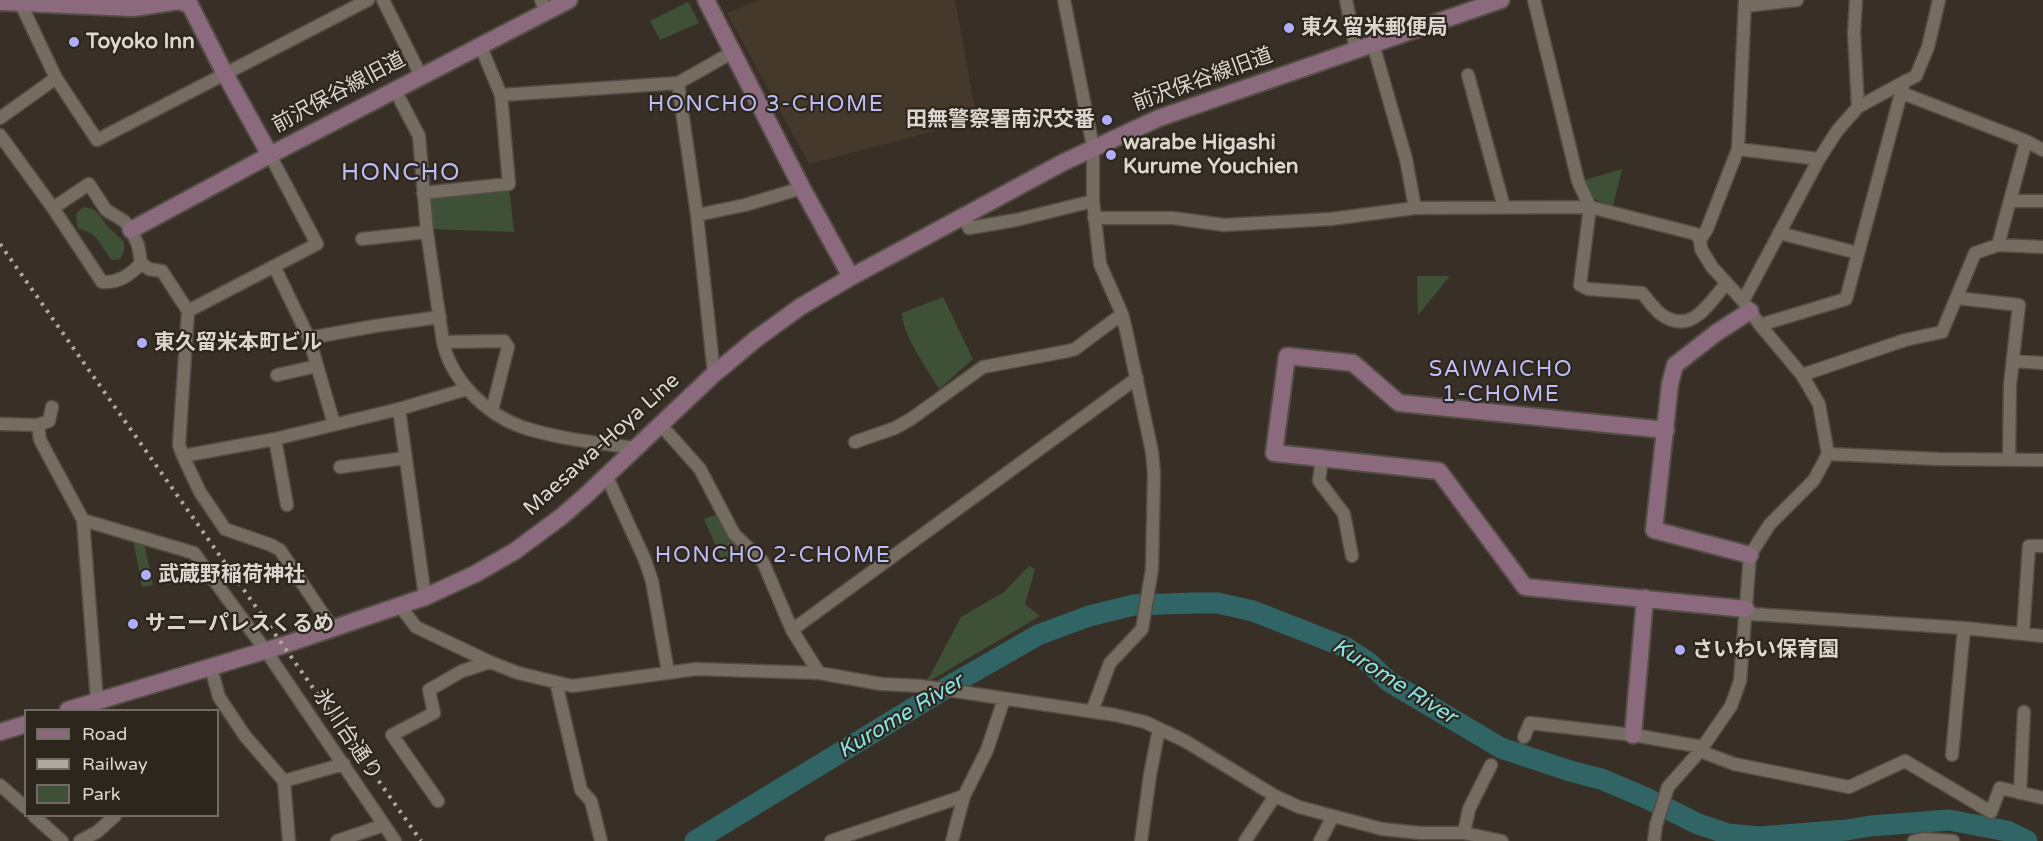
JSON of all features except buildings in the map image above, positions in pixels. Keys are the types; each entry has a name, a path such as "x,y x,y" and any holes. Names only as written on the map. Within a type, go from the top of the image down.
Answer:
{"street":[{"path":"19,1 56,78 97,140 368,0"},
{"path":"383,0 421,76"},
{"name":"前沢保谷線旧道","path":"131,230 480,45 544,6 569,0"},
{"path":"706,0 802,188 851,277"},
{"path":"1066,0 1093,147 1094,218 1100,264 1122,314 1137,378 1154,474 1155,524 1142,629 1110,663 1092,711"},
{"path":"1346,0 1356,50"},
{"name":"前沢保谷線旧道","path":"851,277 1093,147 1159,118 1501,0"},
{"path":"1534,0 1578,181 1590,207 1581,285 1588,289 1642,293 1662,314 1681,322 1695,319 1726,284"},
{"path":"1700,240 1707,230 1738,149 1745,3 1797,0"},
{"path":"1856,0 1854,33 1858,107"},
{"path":"1751,312 1779,233 1819,159 1837,131 1858,107 1903,87 1916,76 1928,46 1939,0"},
{"path":"0,2 132,4 179,1 192,3 225,74 317,244 188,311"},
{"path":"1373,44 1406,159 1415,208"},
{"path":"423,193 509,184 501,95 480,45"},
{"path":"501,95 678,83 733,52"},
{"path":"1468,75 1503,207"},
{"path":"0,118 56,78"},
{"path":"678,83 697,215 714,374"},
{"path":"1903,87 2043,150"},
{"path":"1750,555 1654,530 1670,384 1675,365 1716,333 1751,312 1846,299 1903,87"},
{"path":"395,90 419,136 427,232 446,358 467,389 492,410 521,426 590,442 636,448"},
{"path":"0,135 53,208 102,282 115,282 141,263"},
{"path":"1998,245 2026,141"},
{"path":"1738,149 1819,159"},
{"path":"53,208 89,184 106,210 124,221 131,230 138,245 141,263 149,269 162,271 188,311 179,445 200,492 225,529 271,544 280,550 333,629"},
{"path":"697,215 745,206 802,188"},
{"path":"964,217 969,228 1016,220 1093,201"},
{"path":"2010,201 2043,201"},
{"path":"1094,218 1173,218 1224,225 1331,219 1415,208 1590,207 1696,234 1700,240 1701,249 1726,284 1802,375 1819,404 1828,454 1814,480 1770,524 1750,555 1740,681 1731,706 1701,749 1668,787 1657,821 1654,841"},
{"path":"362,239 427,232"},
{"path":"1779,233 1858,253"},
{"path":"1802,375 1905,340 1942,332 1975,253 1998,245 2043,247"},
{"path":"274,266 309,338 334,424"},
{"name":"Maesawa-Hoya Line","path":"74,709 333,629 425,597 476,574 515,551 561,517 714,374 800,307 851,277"},
{"path":"1957,298 2019,305 2010,385 2009,460"},
{"path":"855,442 895,428 911,419 982,367 1075,349 1122,314"},
{"path":"309,338 440,317"},
{"path":"443,342 504,341 508,347 492,410"},
{"path":"1666,430 1399,403 1353,363 1287,356 1274,453 1439,471 1525,587 1746,609 1752,614 1964,628 2043,636"},
{"path":"2013,361 2043,363"},
{"path":"277,375 317,366"},
{"path":"792,630 1137,378"},
{"path":"183,456 275,439 399,409 467,389"},
{"path":"0,424 38,425 50,421 52,407"},
{"path":"399,409 425,597"},
{"path":"660,424 700,469 734,534 763,562 792,630 819,673"},
{"path":"38,425 40,440 83,520 97,701"},
{"path":"275,439 287,505"},
{"path":"1828,454 1939,459 2043,460"},
{"path":"340,467 405,458"},
{"path":"1322,458 1319,481 1344,514 1352,556"},
{"path":"606,475 645,560 652,581 668,672"},
{"name":"氷川台通り","path":"83,520 194,553 266,651 395,841"},
{"path":"2023,633 2029,546 2043,546"},
{"path":"1633,735 1645,598"},
{"path":"400,606 416,627 490,662 518,673 572,686 696,669 819,673 881,684 921,686 1131,718 1159,729 1216,759 1275,796 1299,807 1402,832 1464,833 1502,841"},
{"path":"1952,755 1964,628"},
{"path":"438,801 392,735 434,713 429,690 462,671 490,662"},
{"path":"211,668 219,697 244,736 284,781 289,841"},
{"path":"556,682 581,790 591,801 601,841"},
{"path":"952,841 964,796 987,750 1004,699"},
{"path":"2020,793 2024,712"},
{"path":"1524,737 1530,723 1633,735 1701,749 1734,764 1849,787 1905,761 1991,812 2000,788 2043,798"},
{"path":"0,732 24,725"},
{"path":"1142,841 1150,775 1159,729"},
{"path":"284,781 344,764"},
{"path":"1464,833 1469,809 1491,765"},
{"path":"0,784 24,806"},
{"path":"831,841 964,796"},
{"path":"1245,841 1275,796"},
{"path":"1320,841 1333,816"},
{"path":"35,817 62,841"},
{"path":"80,841 98,837 114,817"},
{"path":"337,841 384,825"},
{"path":"1914,841 1923,839 1953,841"}],"shaded area":[{"path":"759,0 955,0 977,120 809,164 727,13"}],"green space":[{"path":"688,2 699,23 660,40 650,21"},
{"path":"1622,169 1613,206 1594,198 1585,180"},
{"path":"509,187 514,232 430,229 426,195"},
{"path":"83,207 97,212 124,242 124,252 120,259 112,260 95,237 79,229 76,214"},
{"path":"1417,276 1450,276 1418,315"},
{"path":"943,297 973,359 939,389 911,342 902,313"},
{"path":"720,513 752,555 722,560 704,519"},
{"path":"133,539 144,542 153,585 142,587"},
{"path":"1029,566 1035,569 1025,604 1040,616 921,686 931,674 961,617 1004,592"}],"waterway":[{"name":"Kurome River","path":"695,841 956,682 1038,635 1089,616 1134,605 1195,603 1218,603 1253,611 1345,647 1368,662 1388,681 1501,748 1601,779 1698,824 1728,834 1759,837 1949,820 2007,831 2027,841"}],"railway":[{"path":"0,244 421,841"}],"place":[{"name":"東久留米郵便局","path":"1289,28"},
{"name":"Toyoko Inn","path":"74,42"},
{"name":"田無警察署南沢交番","path":"1107,120"},
{"name":"warabe Higashi Kurume Youchien","path":"1111,155"},
{"name":"東久留米本町ビル","path":"142,343"},
{"name":"武蔵野稲荷神社","path":"146,575"},
{"name":"サニーパレスくるめ","path":"133,624"},
{"name":"さいわい保育園","path":"1680,650"}],"district":[{"name":"HONCHO 3-CHOME","path":"766,105"},
{"name":"HONCHO","path":"401,174"},
{"name":"SAIWAICHO 1-CHOME","path":"1501,382"},
{"name":"HONCHO 2-CHOME","path":"773,556"}]}
